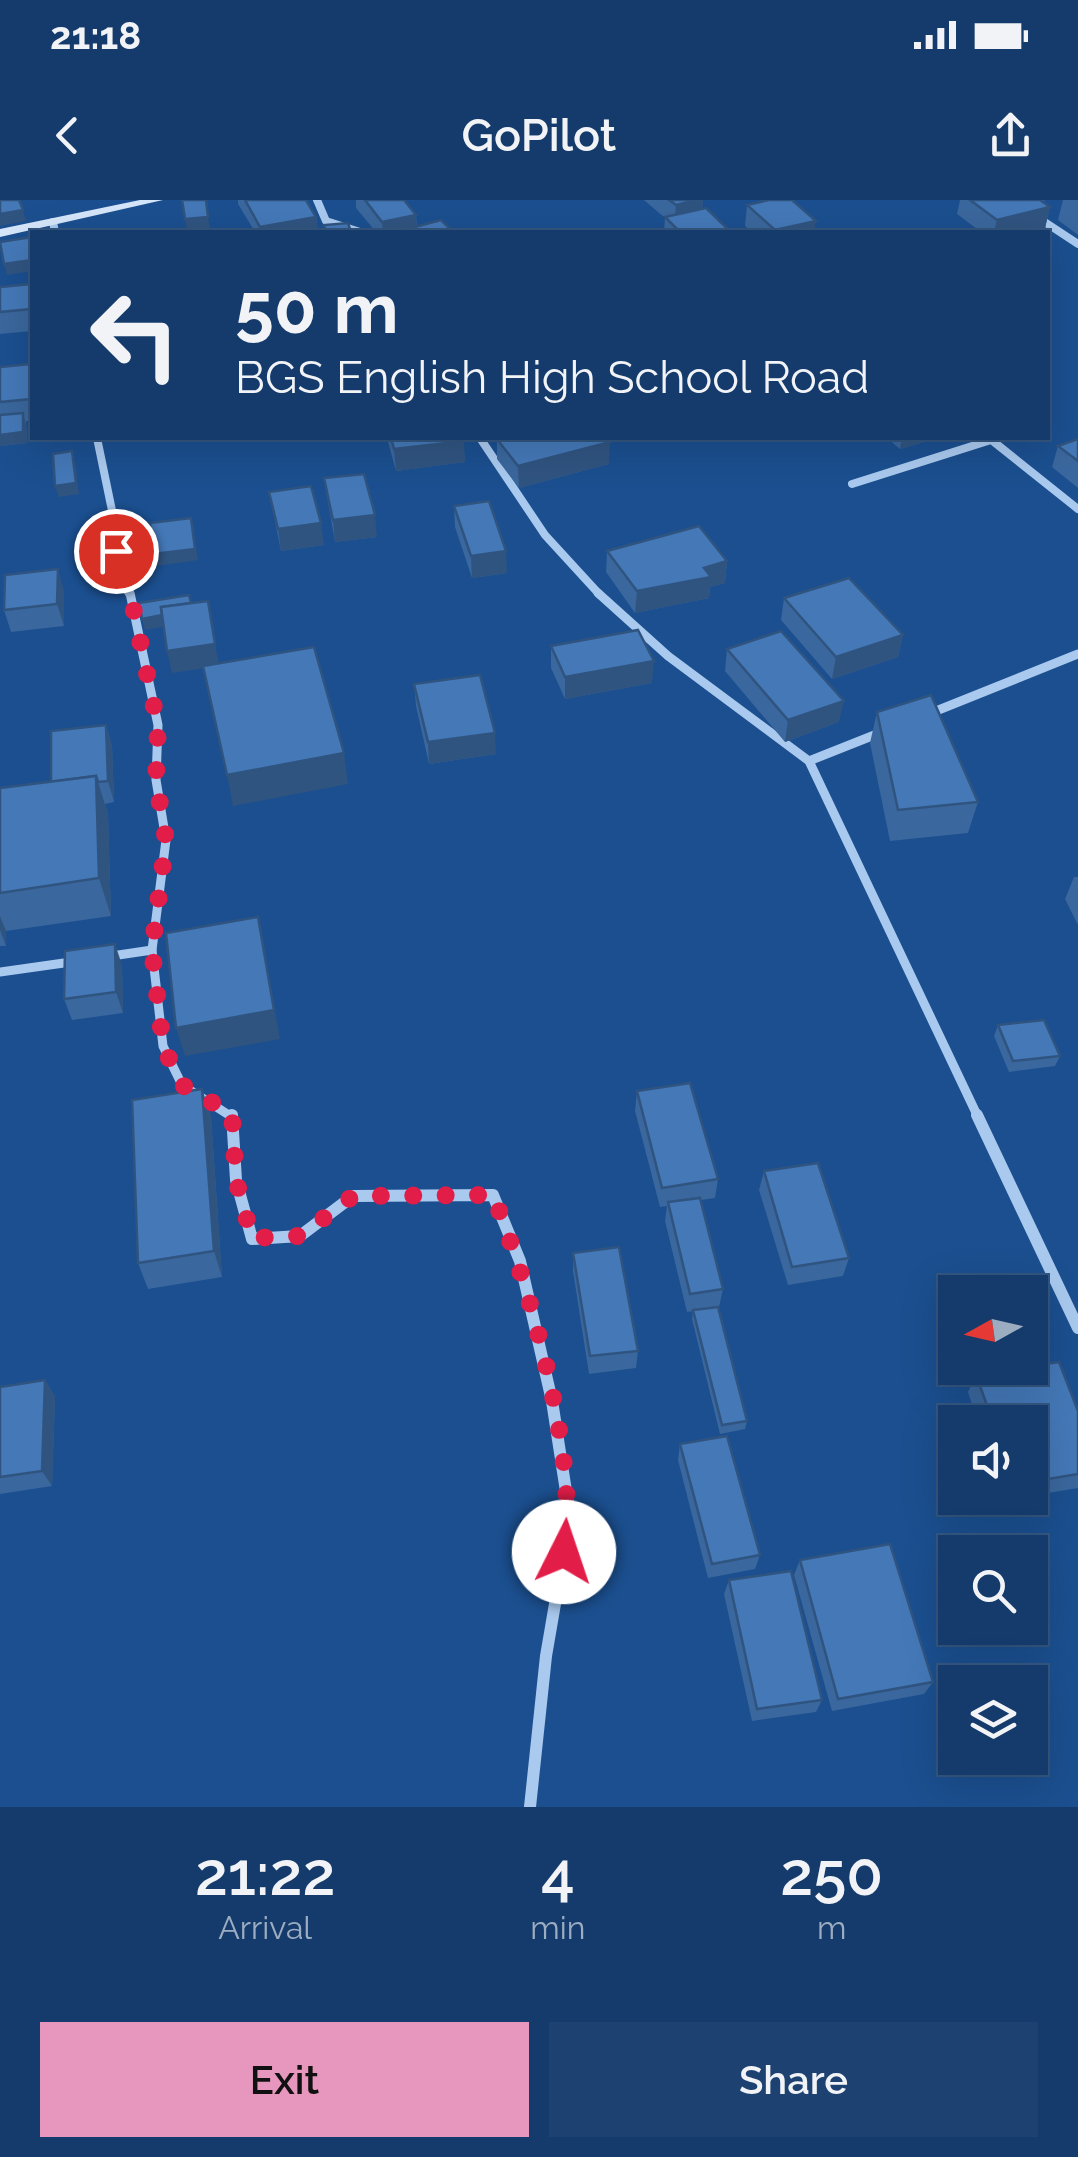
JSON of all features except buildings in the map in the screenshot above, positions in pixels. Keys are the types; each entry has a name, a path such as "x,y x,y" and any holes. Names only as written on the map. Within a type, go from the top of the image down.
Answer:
{"main road":[{"path":"0,233 54,227 156,200"}],"street":[{"path":"317,200 326,221 354,230"},
{"path":"1028,211 1078,244"},
{"path":"96,440 115,526 118,577 129,588 158,726 156,780 166,840 152,950 163,1046 182,1085 232,1114 236,1180 252,1238 300,1236 353,1196 493,1195 520,1262 552,1400 570,1517 546,1656 530,1807"},
{"path":"481,440 510,493 552,548 613,609 711,693 809,761 1078,1328"},
{"path":"852,484 987,440"},
{"path":"991,440 1078,509"},
{"path":"918,718 1078,654"},
{"path":"809,761 900,725"},
{"path":"0,972 152,950"}],"route":[{"path":"116,551 118,577 129,588 158,726 156,780 166,840 152,950 163,1046 182,1085 232,1114 236,1180 252,1238 300,1236 353,1196 423,1192 493,1195 520,1262 552,1400 570,1517 564,1552"}]}
